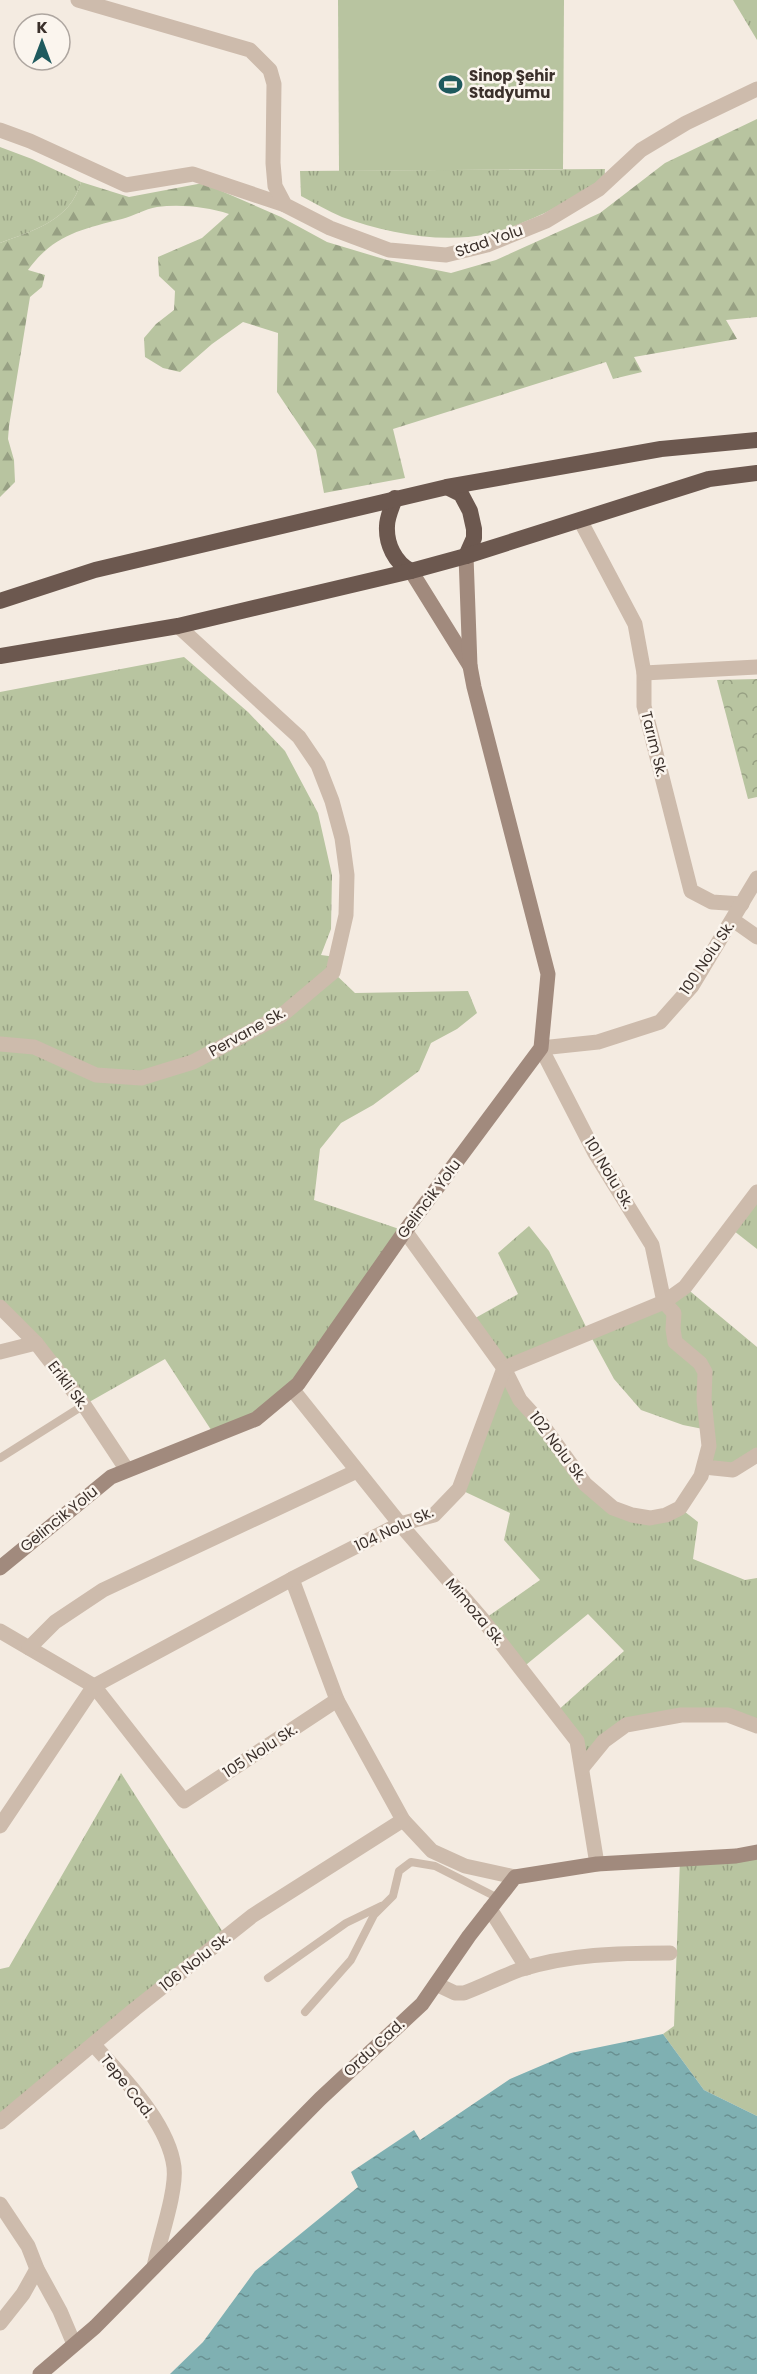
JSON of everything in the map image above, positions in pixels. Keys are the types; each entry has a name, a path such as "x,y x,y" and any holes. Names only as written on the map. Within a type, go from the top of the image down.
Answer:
{"highway":[{"path":"0,601 95,570 395,498 661,449 757,440"},
{"path":"0,656 178,626 411,571 466,556 709,479 757,473"},
{"path":"447,487 461,494 470,511 474,538 466,556"},
{"path":"395,498 386,528 395,559 400,566 411,571"}],"main road":[{"path":"466,556 470,666 548,974 541,1048"},
{"path":"411,571 470,666"},
{"name":"Gelincik Yolu","path":"0,1568 111,1477 256,1419 298,1384 405,1231 541,1048"},
{"path":"515,1877 597,1864 736,1856 757,1852"},
{"name":"Ordu Cad.","path":"40,2374 154,2267 320,2099 422,2004 515,1877"}],"street":[{"path":"78,0 250,50 270,70 274,84 275,186 285,205"},
{"name":"Stad Yolu","path":"0,130 30,141 126,185 193,174 285,205 330,228 389,250 446,255 477,248 546,221 599,189 641,150 686,123 757,88"},
{"name":"Tarım Sk.","path":"580,520 635,624 644,673 644,706 692,891 712,902 742,904"},
{"name":"Pervane Sk.","path":"0,1044 34,1047 96,1075 141,1078 193,1062 282,1015 333,972 346,915 346,875 342,838 332,801 318,765 299,736 178,626"},
{"path":"644,673 757,667"},
{"name":"100 Nolu Sk.","path":"541,1048 598,1042 660,1022 692,986 757,878"},
{"path":"733,920 757,937"},
{"name":"101 Nolu Sk.","path":"541,1048 595,1153 652,1245 664,1302"},
{"path":"405,1231 504,1368 664,1302 686,1287 757,1192"},
{"name":"102 Nolu Sk.","path":"504,1368 520,1400 541,1423 585,1484 614,1508 632,1515 650,1518 666,1515 680,1508 701,1476 709,1446 704,1400 705,1372 700,1363 675,1342 672,1329 674,1313 664,1302"},
{"name":"Erikli Sk.","path":"0,1307 36,1343 84,1405 127,1470"},
{"path":"0,1352 36,1343"},
{"name":"104 Nolu Sk.","path":"94,1686 292,1579 400,1524 434,1515 459,1488 504,1368"},
{"name":"Mimoza Sk.","path":"292,1389 357,1472 483,1620 577,1741 597,1864"},
{"path":"704,1467 733,1470 757,1455"},
{"path":"29,1648 55,1622 103,1590 357,1472"},
{"path":"292,1579 337,1701 403,1820 432,1851 465,1866 515,1877"},
{"path":"0,1631 94,1686 0,1826"},
{"name":"105 Nolu Sk.","path":"94,1686 184,1801 337,1701"},
{"path":"582,1768 604,1741 626,1725 681,1714 728,1714 757,1726"},
{"name":"106 Nolu Sk.","path":"0,2122 135,2009 252,1916 403,1820"},
{"path":"494,1904 527,1968"},
{"path":"436,1984 455,1993 464,1993 527,1968 581,1957 629,1953 670,1953"},
{"name":"Tepe Cad.","path":"94,2045 141,2099 164,2136 174,2168 170,2205 154,2267"},
{"path":"0,2204 28,2246 74,2344"},
{"path":"0,2323 23,2294 37,2269"}],"lane":[{"path":"0,1458 84,1405"},
{"path":"305,2012 351,1960 374,1915 393,1896 399,1871 411,1862 435,1866 494,1904"},
{"path":"268,1978 346,1923 386,1903"}],"green space":[{"name":"Sinop Şehir Stadyumu","path":"338,0 564,0 563,169 339,171"},
{"path":"733,0 757,0 757,40"},
{"path":"757,119 757,317 726,320 737,339 634,357 642,372 613,379 606,362 393,429 405,478 324,493 316,450 277,392 278,333 243,322 212,344 180,372 163,368 145,357 144,338 156,324 174,310 175,291 159,276 158,257 202,238 229,214 194,207 157,207 69,235 48,249 28,270 45,275 42,287 30,297 9,426 8,439 14,460 15,482 0,497 0,243 38,228 60,215 76,195 81,182 129,197 203,183 281,217 327,242 387,260 451,273 496,260 600,213 665,163"},
{"path":"0,147 81,182 76,195 60,215 38,228 0,243"},
{"path":"605,169 604,181 547,212 518,225 469,237 433,237 377,228 342,217 301,196 300,171"},
{"path":"184,657 248,712 285,751 318,813 332,875 331,929 321,955 336,957 333,972 355,993 468,991 477,1013 457,1029 431,1043 419,1071 373,1105 341,1123 320,1149 314,1200 405,1231 298,1384 256,1419 215,1436 165,1359 84,1405 0,1307 0,692"},
{"path":"757,679 757,797 748,799 717,680"},
{"path":"757,1192 757,1249 729,1227"},
{"path":"529,1226 549,1251 589,1333 504,1368 585,1484 632,1515 680,1508 698,1522 693,1559 745,1580 757,1578 757,1726 727,1715 626,1725 582,1768 555,1713 624,1651 588,1614 521,1669 483,1620 540,1580 504,1540 510,1513 459,1489 503,1368 470,1321 518,1294 498,1253"},
{"path":"685,1287 757,1347 757,1455 733,1470 704,1467 708,1430 683,1425 641,1410 614,1379 589,1333"},
{"path":"121,1773 226,1937 0,2122 0,1969 9,1967"},
{"path":"757,1852 757,2116 704,2090 663,2034 674,2026 680,1859"}],"water":[{"path":"663,2034 704,2090 757,2116 757,2374 170,2374 203,2342 255,2271 358,2187 351,2172 414,2130 420,2140 510,2079 571,2053"}],"place":[{"name":"Sinop Şehir Stadyumu","path":"451,85"}]}
